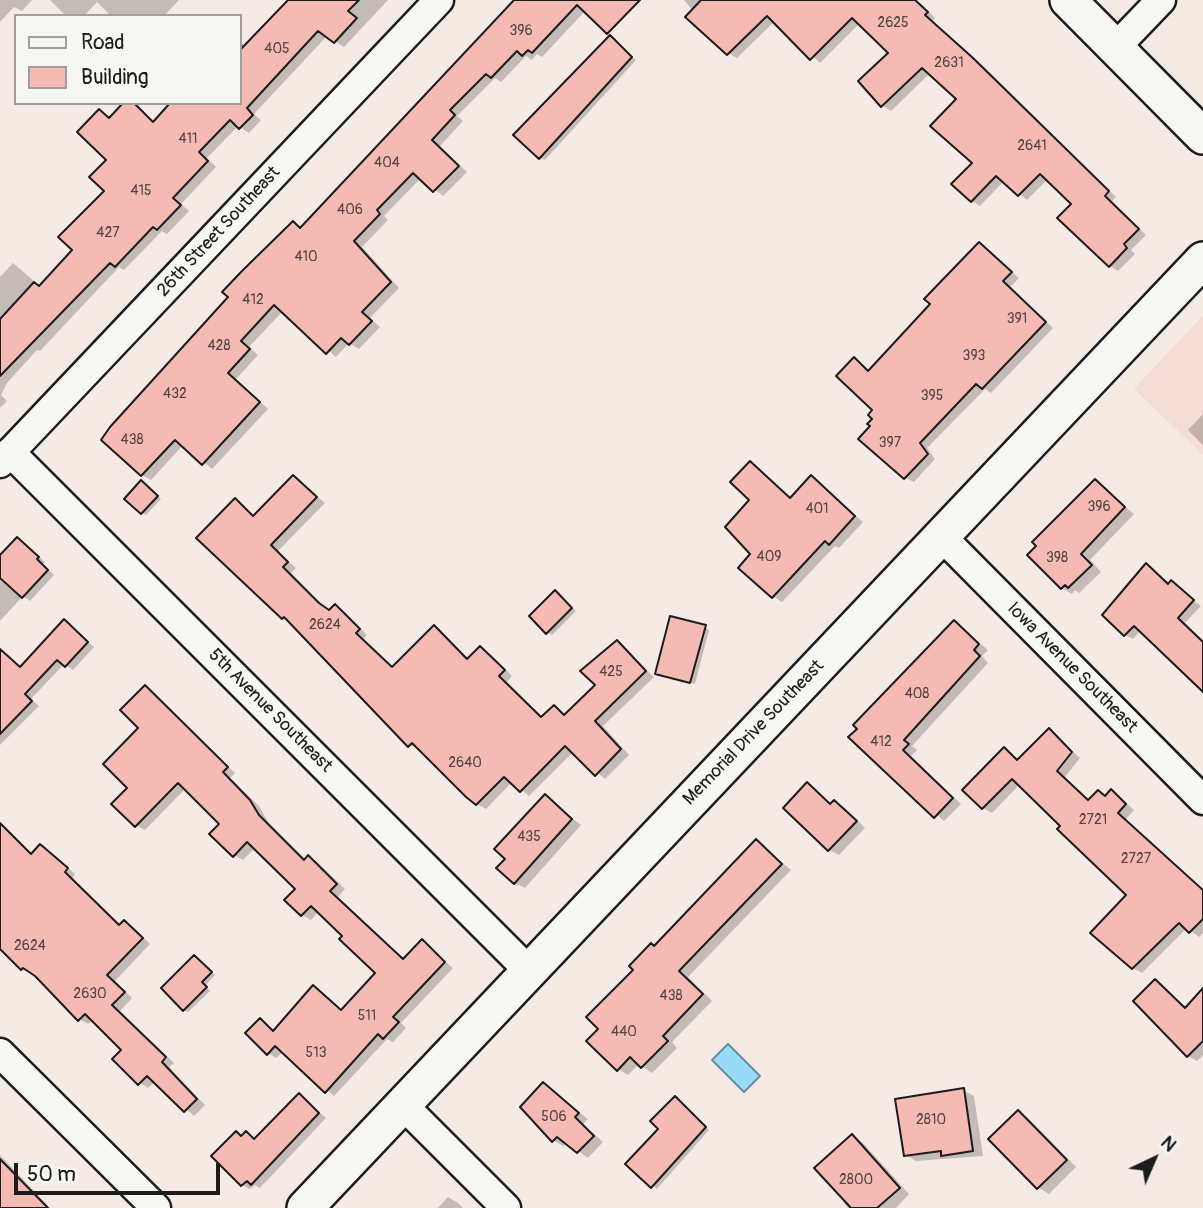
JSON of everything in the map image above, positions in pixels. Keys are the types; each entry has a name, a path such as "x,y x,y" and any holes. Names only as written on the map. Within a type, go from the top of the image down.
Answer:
{"street":[{"name":"26th Street Southeast","path":"5,458 439,0"},
{"path":"1068,0 1203,136"},
{"path":"1115,48 1161,0"},
{"name":"Memorial Drive Southeast","path":"306,1208 1203,260"},
{"name":"5th Avenue Southeast","path":"5,458 528,971"},
{"name":"Iowa Avenue Southeast","path":"941,536 1203,800"},
{"path":"0,1053 156,1208"},
{"path":"403,1105 506,1208"}],"shaded area":[{"path":"1203,315 1203,455 1134,389"}],"water":[{"path":"728,1044 760,1076 744,1092 712,1060"}],"building":[{"path":"288,0 359,0 348,11 357,18 334,43 318,31 247,108 253,115 239,129 230,120 199,152 208,161 173,198 181,205 157,230 153,227 115,267 110,263 0,376 0,319 34,282 39,286 72,250 58,237 104,191 89,177 106,160 77,132 99,109 109,118 121,105 136,105 153,122 168,105 242,105 242,48"},
{"path":"514,0 640,0 607,34 577,5 532,53 528,50 522,56 517,51 491,78 486,74 450,110 455,115 432,140 459,166 433,192 413,173 377,210 380,214 354,241 391,282 362,312 372,321 349,345 341,338 326,354 274,305 241,341 250,349 228,373 260,402 202,465 175,440 141,476 101,440 110,427 228,297 222,292 293,221 300,228"},
{"path":"701,0 915,0 928,12 925,15 973,58 1109,191 1105,196 1139,229 1124,244 1127,248 1109,267 1057,218 1071,204 1040,174 1018,196 996,176 971,202 951,184 972,163 930,126 956,99 922,68 881,107 858,81 888,53 852,18 810,60 767,16 727,55 685,17"},
{"path":"610,35 632,57 539,159 513,135"},
{"path":"979,242 1012,272 1003,281 1046,322 982,389 976,384 920,443 928,454 904,479 858,439 870,426 867,424 872,419 868,415 872,410 836,376 854,357 868,371 930,304 924,299"},
{"path":"750,461 790,498 811,475 855,516 829,545 825,541 772,598 738,568 750,554 725,527 749,500 730,482"},
{"path":"293,475 317,497 271,545 288,562 283,567 319,603 329,610 335,604 360,629 356,633 392,667 434,625 467,659 480,646 505,670 499,676 541,717 554,705 564,715 595,685 580,671 617,640 646,671 595,721 621,749 595,776 565,746 520,792 504,777 476,805 466,797 412,743 408,747 284,617 282,619 196,538 235,498 253,516"},
{"path":"1095,479 1125,507 1081,554 1092,565 1068,588 1065,585 1061,589 1027,555 1036,546 1032,542"},
{"path":"141,480 158,496 141,514 124,499"},
{"path":"17,537 39,557 37,559 48,570 22,598 0,578 0,555"},
{"path":"1146,563 1168,584 1171,580 1194,600 1178,618 1203,642 1203,692 1134,626 1124,636 1102,615"},
{"path":"555,590 572,608 546,634 529,616"},
{"path":"670,616 706,625 690,683 655,674"},
{"path":"64,619 88,642 65,667 57,660 25,694 32,701 0,734 0,649 20,667"},
{"path":"954,620 979,644 974,650 980,656 904,740 909,744 903,750 953,798 934,818 848,737 857,729 853,725"},
{"path":"145,685 228,767 223,772 250,800 259,815 304,860 308,855 337,884 330,891 403,959 422,939 445,962 393,1017 399,1022 383,1039 378,1034 325,1093 275,1046 267,1055 245,1033 260,1018 273,1031 313,985 341,1010 375,973 339,939 342,936 311,906 301,916 284,900 295,889 247,842 233,857 209,834 219,824 178,783 135,827 111,804 127,788 103,764 138,728 120,710"},
{"path":"1049,728 1072,752 1057,771 1088,800 1098,790 1105,796 1111,789 1126,804 1118,813 1203,890 1203,919 1189,933 1179,923 1132,969 1090,933 1126,895 1057,829 1060,826 1012,779 982,809 962,790 1004,747 1017,760"},
{"path":"807,782 830,804 834,800 857,821 828,851 783,808"},
{"path":"545,794 572,819 514,884 496,868 505,859 494,849"},
{"path":"0,823 31,854 40,844 68,868 65,872 119,925 124,920 143,938 107,975 125,992 112,1005 166,1057 162,1062 197,1099 184,1112 147,1076 138,1085 112,1059 121,1050 85,1014 78,1021 35,976 23,968 21,970 0,949"},
{"path":"756,839 782,864 679,971 703,994 663,1036 668,1041 641,1068 630,1057 617,1071 586,1041 598,1029 586,1017 633,970 629,966 651,943 654,946"},
{"path":"194,955 212,972 202,982 207,987 183,1011 161,988"},
{"path":"1155,979 1185,1008 1203,988 1203,1041 1187,1057 1133,1001"},
{"path":"543,1082 579,1113 575,1117 594,1136 577,1153 557,1137 552,1142 520,1107"},
{"path":"964,1088 973,1151 941,1156 941,1151 904,1156 895,1099"},
{"path":"299,1093 319,1113 251,1185 247,1181 241,1186 211,1156 236,1131 241,1136 246,1131 254,1139"},
{"path":"675,1096 706,1127 651,1188 625,1164 658,1129 650,1121"},
{"path":"1018,1110 1067,1160 1037,1189 988,1139"},
{"path":"852,1134 900,1188 877,1208 851,1208 814,1168"},
{"path":"0,1159 48,1208 0,1208"}]}
